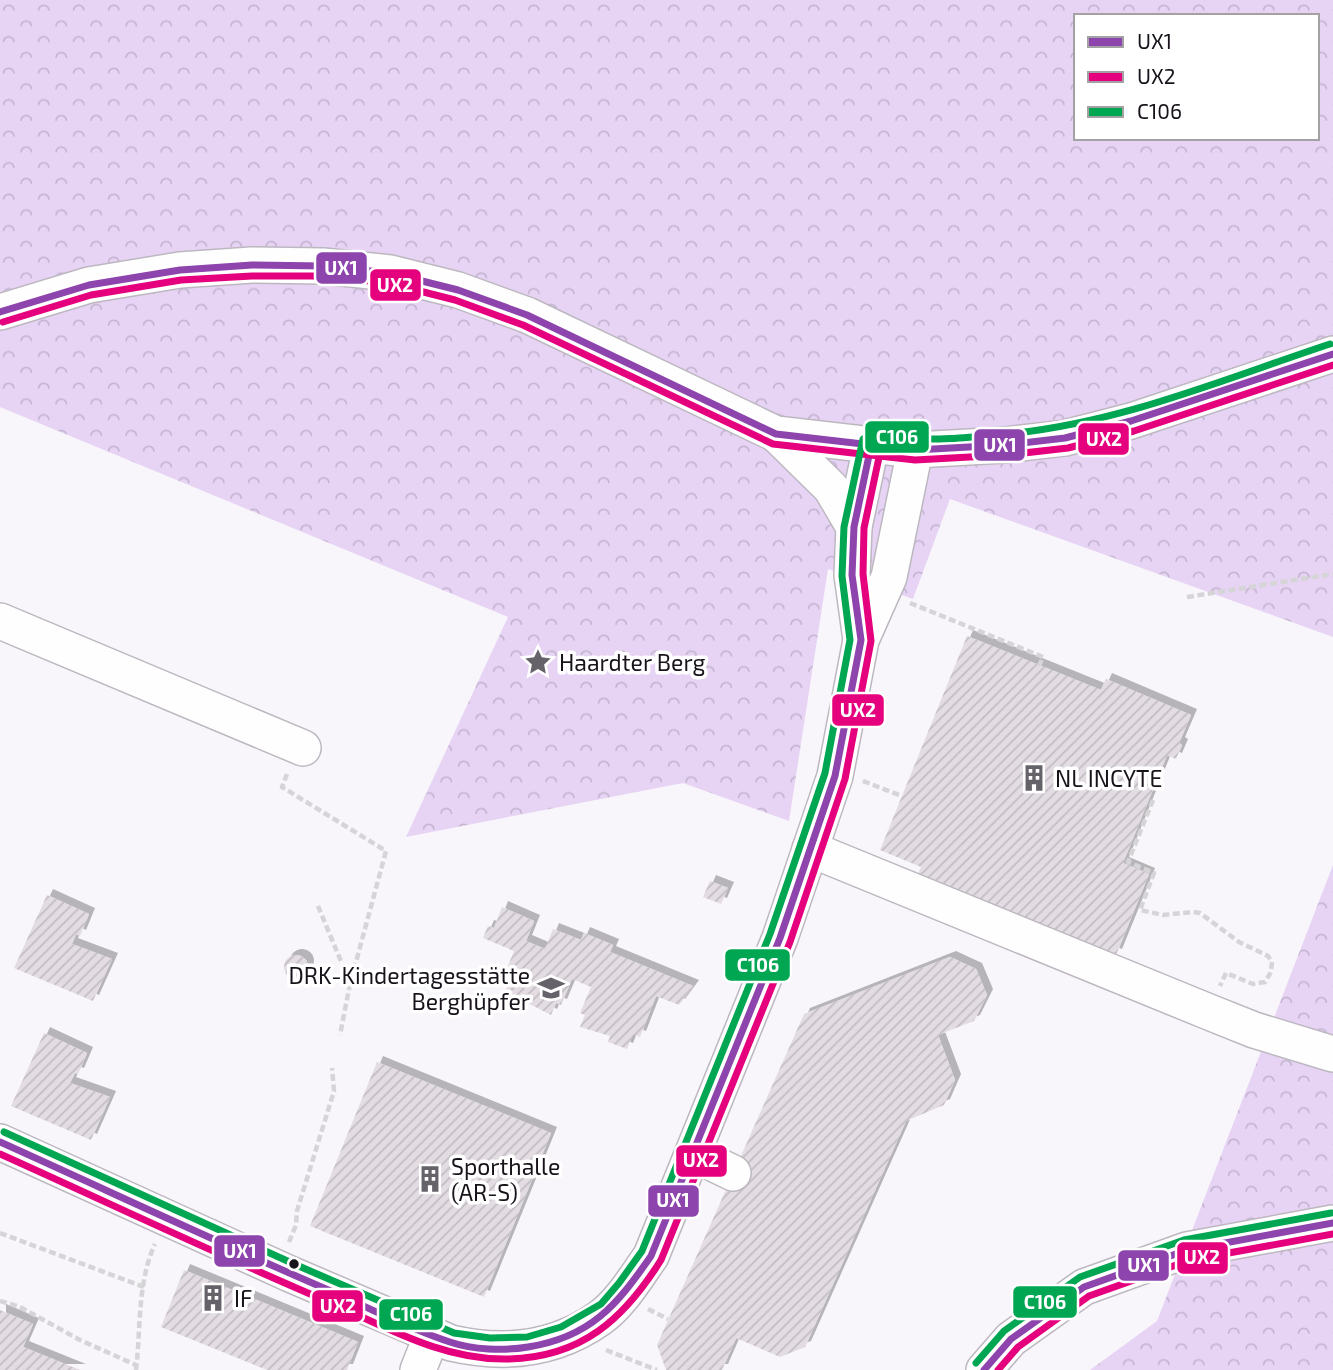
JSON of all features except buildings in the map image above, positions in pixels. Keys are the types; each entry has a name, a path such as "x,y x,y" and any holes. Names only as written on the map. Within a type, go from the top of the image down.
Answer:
{"street":[{"path":"0,312 89,285 180,270 252,265 323,266 390,273 458,290 527,315 776,434 915,450 1005,445 1065,438 1131,421 1333,354"},
{"path":"776,434 831,488 854,527"},
{"path":"861,640 852,575 854,527 871,446"},
{"path":"0,1142 289,1274 432,1335 477,1349 527,1360 600,1318 622,1296 651,1256 780,938 835,776 861,640 889,577 915,450"},
{"path":"0,621 303,748"},
{"path":"810,849 941,893 1209,1012 1254,1030 1333,1054"},
{"path":"694,1154 733,1173"},
{"path":"984,1370 1011,1339 1084,1287 1187,1250 1333,1223"},
{"path":"418,1370 432,1335"}],"path":[{"path":"1187,597 1333,574"},
{"path":"908,602 1043,657 1039,666"},
{"path":"835,776 851,776 901,796"},
{"path":"282,787 386,851 350,984 340,1035"},
{"path":"1153,800 1128,862 1154,873 1140,910 1163,915 1193,912 1200,914 1239,942 1268,956 1272,962 1268,978 1258,985 1226,973 1209,1012"},
{"path":"318,906 350,984"},
{"path":"289,1241 334,1091 332,1068"},
{"path":"0,1301 20,1307 136,1367 144,1287 153,1248 167,1218"},
{"path":"0,1233 144,1287"},
{"path":"634,1362 657,1370"}],"green space":[{"path":"0,0 1333,0 1333,637 950,499 913,599 828,569 789,821 683,783 406,837 508,617 0,407"},
{"path":"1333,865 1333,1370 1090,1370 1157,1321"}],"transit line":[{"name":"UX1","path":"0,312 89,285 180,270 252,265 323,266 390,273 458,290 527,315 776,434 915,450 1005,445 1065,438 1131,421 1333,354"},
{"name":"UX2","path":"3,322 91,295 181,280 322,276 388,283 455,300 523,325 773,444 915,460 1006,455 1068,448 1134,431 1333,365"},
{"name":"C106","path":"4,1132 294,1264 454,1333 490,1338 527,1337 561,1327 601,1304 642,1251 770,934 825,773 850,640 842,576 844,527 863,439 877,435 942,439 1006,434 1089,421 1170,398 1330,344"},
{"name":"UX1","path":"0,1142 391,1318 459,1345 489,1349 528,1347 569,1335 600,1316 614,1304 651,1256 780,938 835,776 861,640 852,575 854,527 871,446"},
{"name":"UX2","path":"0,1154 394,1332 461,1354 509,1359 535,1357 579,1342 616,1317 661,1260 790,942 845,779 871,641 863,574 864,528 881,448"},
{"name":"C106","path":"976,1363 1004,1331 1080,1277 1184,1240 1331,1213"},
{"name":"UX1","path":"984,1370 1011,1339 1084,1287 1187,1250 1333,1223"},
{"name":"UX2","path":"998,1370 1018,1347 1089,1296 1190,1260 1333,1234"}],"place":[{"name":"Haardter Berg","path":"538,662"},
{"name":"NL INCYTE","path":"1034,778"},
{"name":"DRK-Kindertagesstätte Berghüpfer","path":"551,988"},
{"name":"Sporthalle (AR-S)","path":"430,1179"},
{"name":"IF","path":"213,1298"}]}
